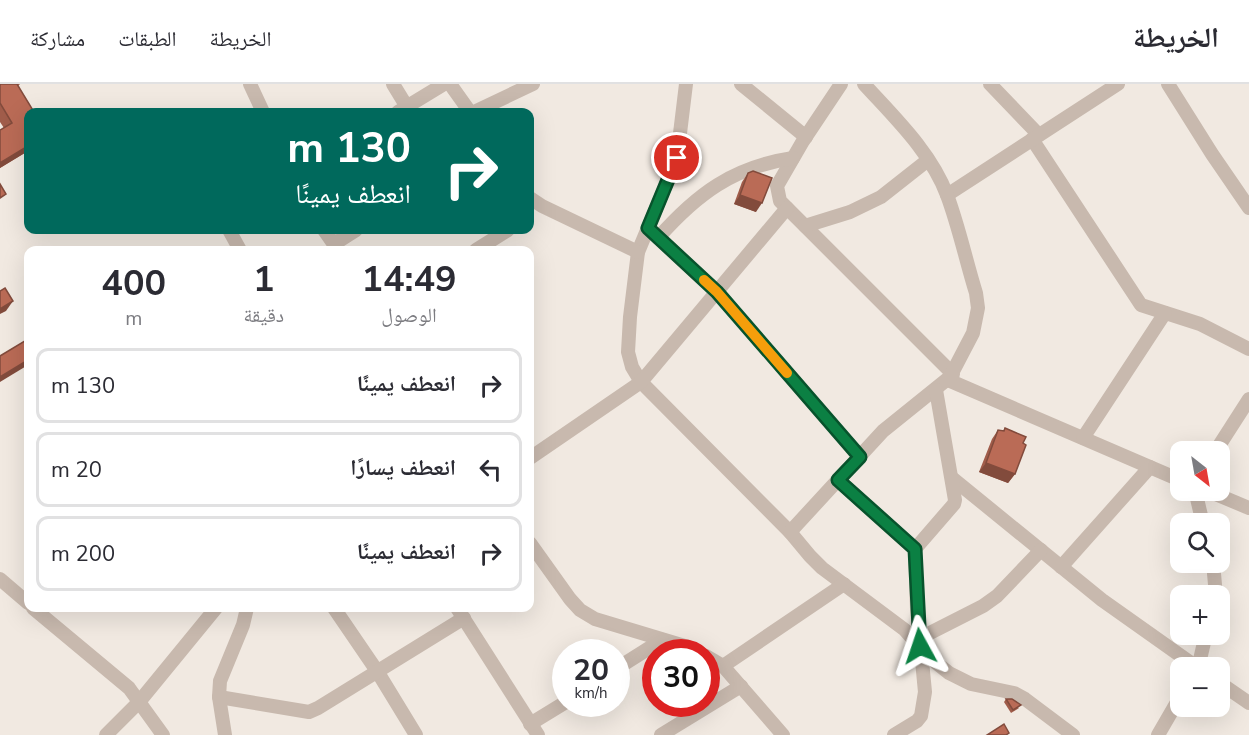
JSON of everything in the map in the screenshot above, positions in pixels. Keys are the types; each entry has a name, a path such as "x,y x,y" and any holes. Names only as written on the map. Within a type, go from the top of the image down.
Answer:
{"street":[{"path":"261,108 253,90 266,84"},
{"path":"393,84 402,108"},
{"path":"406,108 444,84"},
{"path":"450,84 469,108"},
{"path":"481,108 533,84"},
{"path":"686,84 677,158 638,252 628,352 632,367 641,382 790,532 810,556 920,642 929,657 950,674 971,684 1014,693 1073,735"},
{"path":"741,84 806,137"},
{"path":"842,84 806,137 777,186 780,201 950,377 1170,475"},
{"path":"790,532 889,425 950,377 973,333 978,308 947,195 928,160 899,122 864,84"},
{"path":"990,84 1035,137 1138,300 1147,307 1200,324 1249,349"},
{"path":"947,195 1118,84"},
{"path":"1168,84 1249,208"},
{"path":"658,238 678,216 709,190 727,179 750,167 769,161 793,158"},
{"path":"805,226 850,212 881,197 928,160"},
{"path":"534,201 638,252"},
{"path":"534,212 542,206"},
{"path":"534,455 641,382 788,208"},
{"path":"648,228 717,292 860,457"},
{"path":"337,246 351,234"},
{"path":"482,246 502,234"},
{"path":"1083,438 1165,313"},
{"path":"894,735 921,716 925,692 915,549 955,500 936,390"},
{"path":"1222,441 1249,399"},
{"path":"1061,567 1150,466"},
{"path":"951,478 1102,600 1182,657"},
{"path":"838,480 915,549"},
{"path":"1230,500 1249,508"},
{"path":"534,549 580,610 595,620 662,639"},
{"path":"920,642 997,596 1041,550"},
{"path":"0,579 24,600"},
{"path":"723,666 844,584"},
{"path":"38,612 129,688 163,735"},
{"path":"105,735 139,702 213,612"},
{"path":"225,735 219,697 220,681 247,612"},
{"path":"337,612 377,671 416,735"},
{"path":"219,697 309,712 377,671 460,613 534,730 552,714"},
{"path":"720,664 741,686 778,734"},
{"path":"661,735 741,686"},
{"path":"1230,690 1249,704"},
{"path":"1158,735 1170,714"}],"building":[{"path":"0,84 17,84 32,108 24,108 24,148 0,163 0,130 12,123 0,103"},
{"path":"753,171 772,178 762,203 740,195 748,173"},
{"path":"0,184 6,194 0,198"},
{"path":"5,288 13,301 0,309 0,291"},
{"path":"24,341 24,362 0,377 0,356"},
{"path":"1005,428 1026,437 1023,443 1026,445 1015,474 986,463 998,430 1004,431"},
{"path":"1006,699 1012,699 1021,705 1013,710"},
{"path":"1004,724 1009,733 1006,735 987,735"}],"slow traffic":[{"path":"704,280 787,373"}],"route":[{"path":"677,158 648,228 717,292 860,457 838,480 915,549 920,646"}]}
